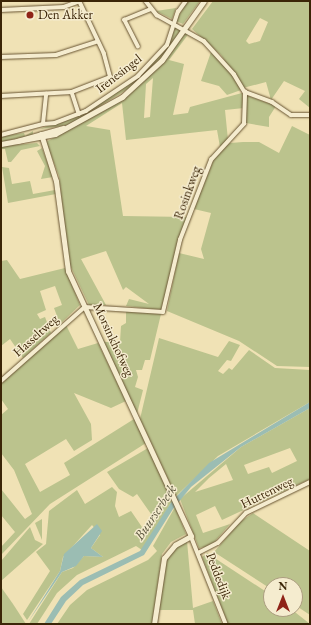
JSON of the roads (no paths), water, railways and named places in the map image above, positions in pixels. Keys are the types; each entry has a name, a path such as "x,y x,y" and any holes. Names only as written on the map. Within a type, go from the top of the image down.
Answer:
{"street":[{"path":"146,1 151,9 186,28 226,64 244,92 272,102 291,115 310,115"},
{"name":"Irenesingel","path":"1,135 79,114 138,76 167,45 174,22 186,1"},
{"path":"1,144 42,136 65,128 122,97 162,60 180,38 204,1"},
{"path":"1,10 64,7 78,2 111,75 72,92 1,96"},
{"path":"138,47 124,20 151,9"},
{"path":"1,57 56,55 96,42"},
{"path":"72,92 79,114"},
{"name":"Rosinkweg","path":"85,307 163,312 180,240 211,160 244,124 244,92"},
{"path":"43,124 46,94"},
{"name":"Morsinkhofweg","path":"42,136 56,181 66,264 175,496 191,536"},
{"name":"Hasseltweg","path":"1,381 85,307"},
{"name":"Huttenweg","path":"198,553 218,543 246,513 310,482"},
{"path":"154,624 164,558 175,545 191,536"},
{"name":"Peddedijk","path":"191,536 226,624"}],"water":[{"path":"310,402 310,408 241,447 191,487 173,509 144,555 83,585 66,601 51,624 44,624 61,597 80,580 140,551 172,501 209,463"},
{"path":"97,524 102,531 91,548 103,557 84,556 76,566 62,572 28,622 60,571 64,554"}],"place":[{"name":"Den Akker","path":"30,15"}],"water label":[{"name":"Buurserbeek","path":"155,512"}]}
